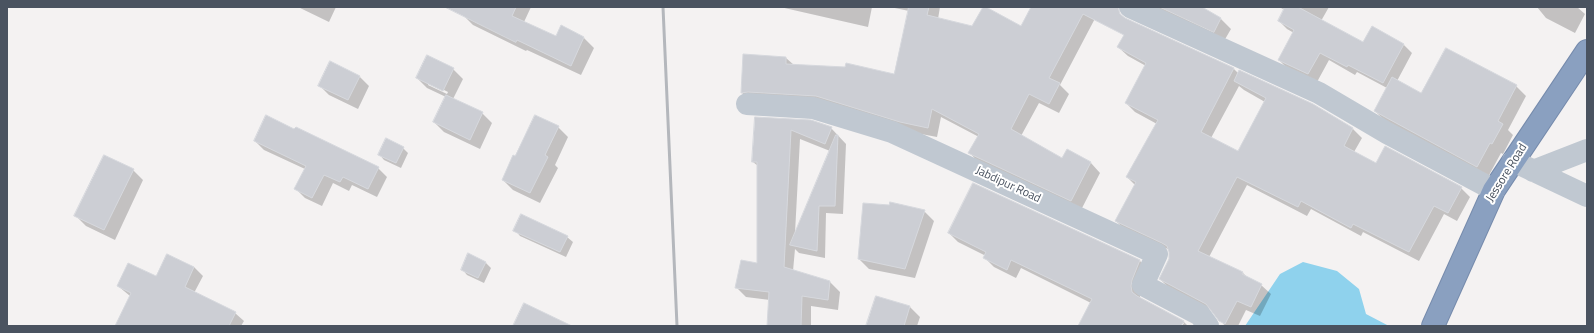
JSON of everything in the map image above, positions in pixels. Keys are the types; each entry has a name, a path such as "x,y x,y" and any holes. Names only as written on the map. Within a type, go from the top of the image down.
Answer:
{"highway":[{"name":"Jessore Road","path":"1433,326 1494,190 1587,51"}],"street":[{"path":"1130,7 1319,93 1387,133 1494,190"},
{"name":"Jabdipur Road","path":"747,104 814,108 892,132 1157,254 1144,285 1200,315 1208,326"},
{"path":"1533,171 1587,150"},
{"path":"1513,162 1587,196"}],"water":[{"path":"1303,262 1337,271 1359,289 1366,314 1389,326 1245,326 1280,274"}],"building":[{"path":"445,7 516,7 512,16 556,36 561,25 584,37 571,66 517,40 516,42"},
{"path":"909,7 929,7 927,15 972,26 983,7 986,7 1021,26 1031,7 1118,7 1120,14 1125,18 1234,68 1201,132 1238,151 1266,98 1234,81 1239,70 1313,104 1353,128 1344,146 1376,163 1385,146 1462,187 1448,213 1434,206 1409,252 1353,224 1351,228 1301,201 1298,207 1237,177 1198,251 1243,272 1242,274 1262,284 1251,307 1237,301 1225,324 1219,321 1206,304 1159,279 1169,259 1167,246 1115,221 1136,182 1126,177 1158,120 1125,103 1146,63 1117,47 1124,35 1083,14 1049,78 1060,83 1049,104 1029,94 1011,129 1062,158 1067,149 1091,162 1071,201 968,153 979,134 932,109 928,128 900,122 816,96 748,92 741,93 743,54 786,57 786,64 845,67 846,63 894,74"},
{"path":"1160,7 1202,7 1221,18 1214,32"},
{"path":"1285,7 1298,7 1363,42 1372,26 1404,44 1383,83 1348,65 1347,67 1320,53 1308,74 1278,60 1294,30 1278,21"},
{"path":"1446,48 1517,85 1498,121 1503,124 1492,144 1490,143 1477,167 1374,111 1392,77 1421,93"},
{"path":"427,55 454,68 443,91 416,78"},
{"path":"330,61 360,76 348,100 318,86"},
{"path":"446,95 483,112 470,140 433,122"},
{"path":"266,115 294,129 296,127 379,167 368,189 343,177 340,182 324,175 312,198 294,189 306,166 254,141"},
{"path":"535,115 559,126 545,155 548,157 530,193 502,180 513,155 515,156"},
{"path":"755,117 811,120 832,127 825,144 791,130 784,267 830,281 828,300 802,296 801,326 767,326 769,292 735,288 741,260 757,263 757,162 752,162"},
{"path":"836,135 838,135 835,206 819,206 817,251 790,245"},
{"path":"386,138 404,147 396,163 378,155"},
{"path":"104,155 134,169 104,230 74,216"},
{"path":"973,183 1140,260 1132,280 1132,292 1184,321 1181,326 1078,326 1092,299 1011,260 1007,270 983,258 986,252 948,233"},
{"path":"890,202 925,210 905,269 858,259 863,203 889,205"},
{"path":"521,214 568,236 560,252 513,231"},
{"path":"468,253 486,262 478,278 461,270"},
{"path":"167,254 194,267 185,287 236,312 229,326 115,326 131,293 117,286 128,263 156,276"},
{"path":"876,296 910,306 904,326 866,326"},
{"path":"524,303 572,326 513,326"}],"railway":[{"path":"663,7 677,326"}]}
